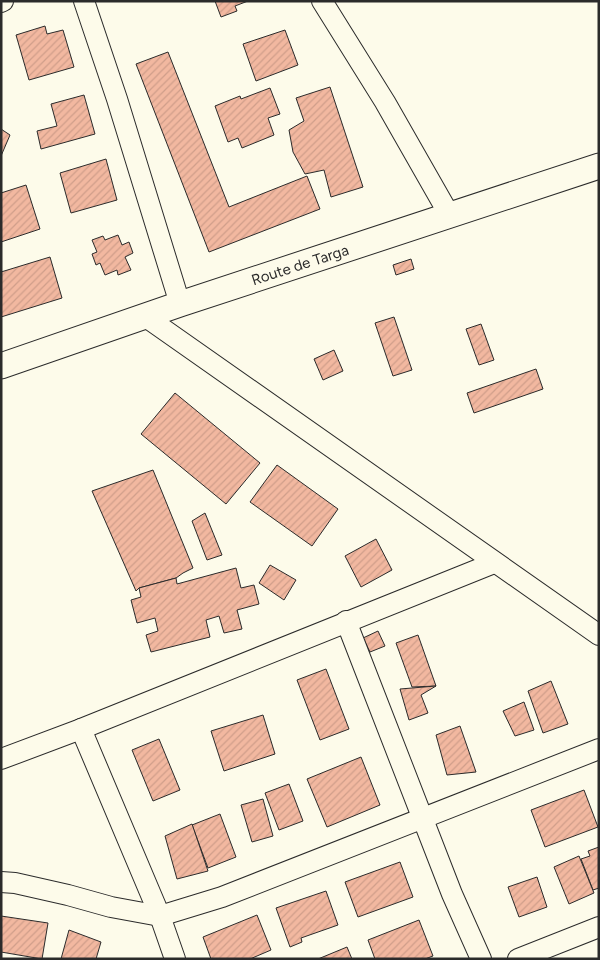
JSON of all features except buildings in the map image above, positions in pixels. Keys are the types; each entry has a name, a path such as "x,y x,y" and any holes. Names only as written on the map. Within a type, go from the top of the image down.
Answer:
{"main road":[{"name":"Route de Targa","path":"1,366 180,304 599,166"}],"street":[{"path":"84,1 117,99 180,304"},
{"path":"322,1 385,102 450,216"},
{"path":"146,317 599,635"},
{"path":"1,759 81,729 494,562"},
{"path":"346,621 452,894 481,959"},
{"path":"81,729 160,916 175,959"},
{"path":"1,882 15,883 111,907 160,916 222,897 599,749"},
{"path":"518,959 599,928"}]}
